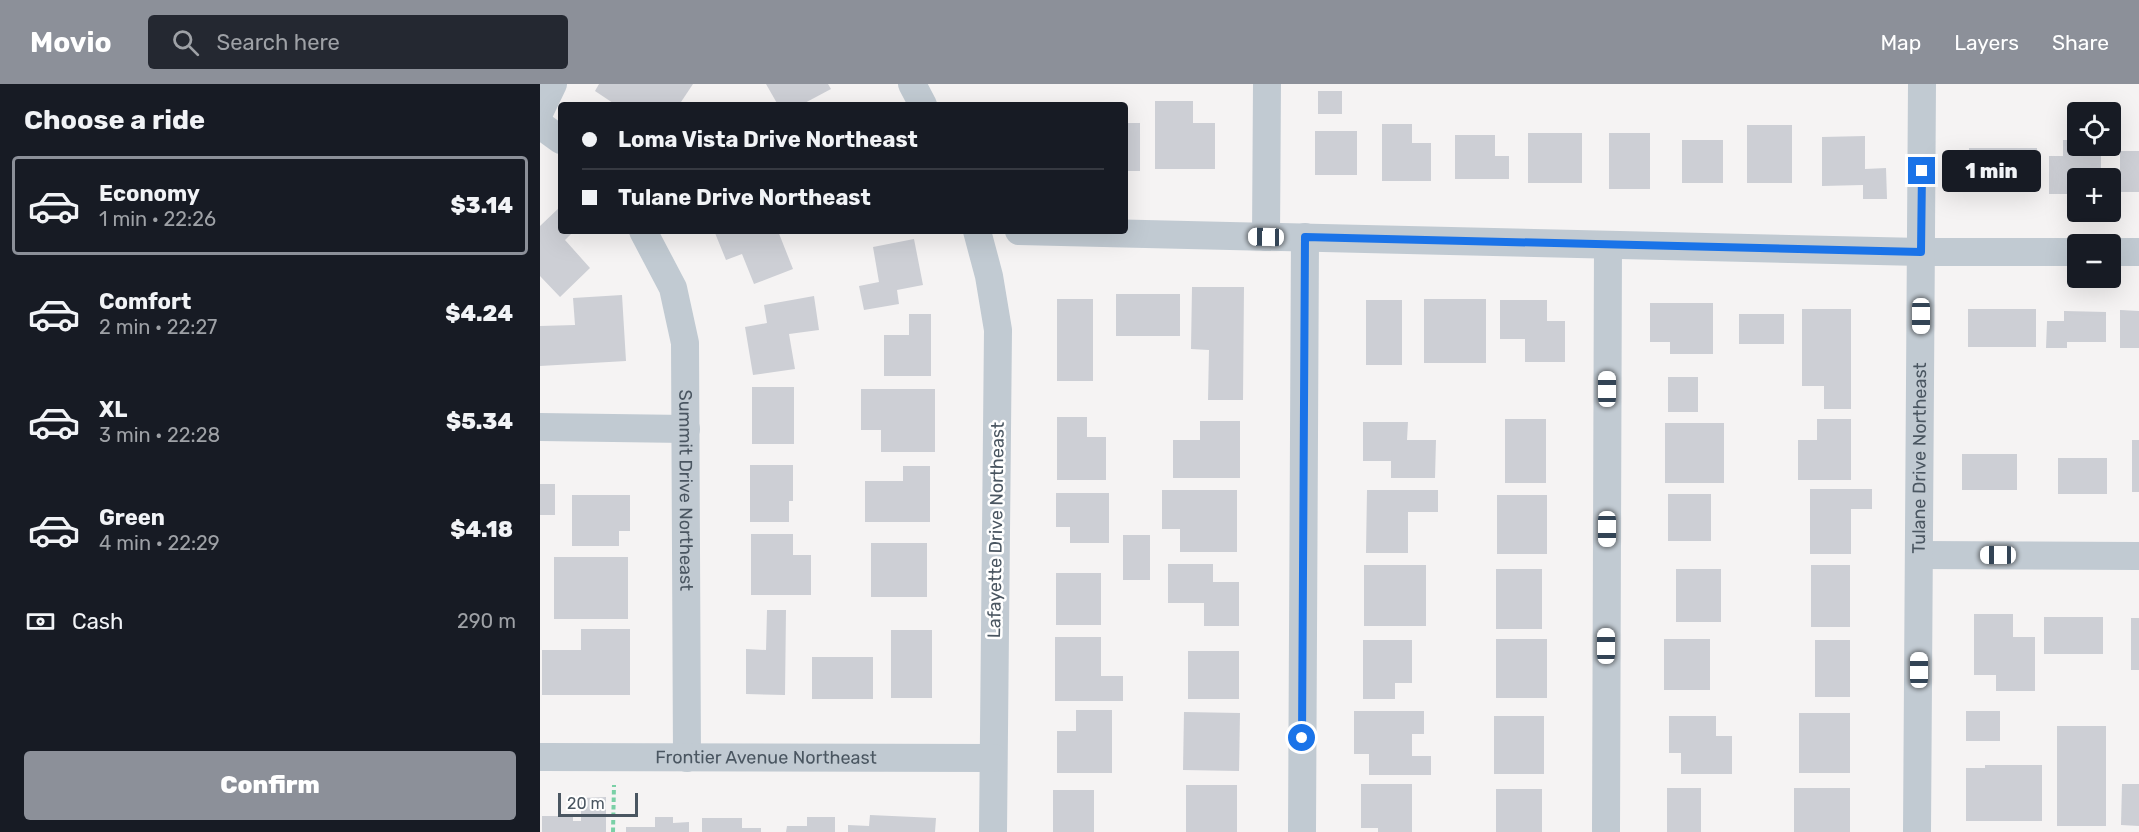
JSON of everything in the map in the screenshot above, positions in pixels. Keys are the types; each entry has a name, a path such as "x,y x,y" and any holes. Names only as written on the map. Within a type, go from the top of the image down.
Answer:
{"street":[{"path":"540,111 553,84"},
{"path":"912,84 921,102"},
{"path":"1266,237 1267,84"},
{"name":"Tulane Drive Northeast","path":"1917,832 1922,84"},
{"path":"540,125 558,138"},
{"name":"Summit Drive Northeast","path":"646,234 673,288 685,343 687,758"},
{"name":"Lafayette Drive Northeast","path":"978,234 989,276 998,330 993,832"},
{"path":"1128,234 1921,252 2067,252"},
{"path":"1302,832 1305,237"},
{"path":"1606,832 1608,245"},
{"path":"2121,252 2139,252"},
{"path":"540,427 686,429"},
{"path":"1919,555 2139,556"},
{"name":"Frontier Avenue Northeast","path":"540,757 993,758"}],"path":[{"path":"613,832 614,776"}],"building":[{"path":"599,84 693,84 681,102 612,102 595,91"},
{"path":"766,84 828,84 831,89 807,102 776,102"},
{"path":"1318,91 1342,91 1342,114 1318,114"},
{"path":"1155,101 1193,101 1193,123 1215,123 1215,169 1155,169"},
{"path":"1128,123 1140,123 1140,171 1128,171"},
{"path":"1382,124 1412,124 1412,143 1431,143 1431,181 1382,181"},
{"path":"1747,125 1792,125 1792,183 1747,183"},
{"path":"1315,131 1357,131 1357,175 1315,175"},
{"path":"1528,133 1582,133 1582,183 1528,183"},
{"path":"1609,133 1650,133 1650,189 1609,189"},
{"path":"1455,135 1495,135 1495,156 1509,156 1509,179 1455,179"},
{"path":"1865,136 1865,169 1886,168 1887,199 1863,199 1863,185 1822,186 1822,137"},
{"path":"1682,140 1723,140 1723,183 1682,183"},
{"path":"2063,140 2067,140 2067,156 2101,156 2101,168 2067,168 2067,194 2049,194 2049,156 2063,156"},
{"path":"1969,148 2037,148 2037,188 1969,188"},
{"path":"2121,151 2139,151 2139,192 2121,192"},
{"path":"558,209 558,234 571,234 565,240 590,268 560,297 540,276 540,226"},
{"path":"715,234 779,234 793,269 754,284 742,254 726,260"},
{"path":"914,239 923,285 897,290 899,304 864,310 859,286 879,282 873,247"},
{"path":"1192,287 1244,287 1243,400 1208,400 1209,350 1191,349"},
{"path":"1116,294 1180,294 1180,336 1116,336"},
{"path":"622,295 626,361 540,366 540,326 575,325 573,298"},
{"path":"814,296 819,330 789,334 795,369 753,375 745,327 767,323 764,305"},
{"path":"1057,299 1093,299 1093,381 1057,381"},
{"path":"1424,299 1486,299 1486,363 1424,363"},
{"path":"1366,300 1402,300 1402,365 1366,365"},
{"path":"1500,300 1547,300 1547,321 1565,321 1565,362 1525,362 1525,339 1500,339"},
{"path":"1650,303 1713,303 1713,354 1670,354 1670,342 1650,342"},
{"path":"1802,309 1851,309 1851,409 1824,409 1824,386 1802,386"},
{"path":"1968,309 2036,309 2036,347 1968,347"},
{"path":"2120,310 2139,311 2139,348 2120,348"},
{"path":"2064,311 2106,312 2106,342 2067,342 2067,348 2046,348 2047,321 2064,321"},
{"path":"909,314 931,314 931,376 884,376 884,335 909,335"},
{"path":"1739,314 1784,314 1784,344 1739,344"},
{"path":"1668,377 1698,377 1698,412 1668,412"},
{"path":"752,387 794,387 794,444 752,444"},
{"path":"861,389 935,389 935,452 881,452 881,430 861,430"},
{"path":"1057,417 1087,417 1087,437 1106,437 1106,480 1057,480"},
{"path":"1505,419 1546,419 1546,483 1505,483"},
{"path":"1817,419 1851,419 1851,480 1798,480 1798,440 1817,440"},
{"path":"1200,421 1240,421 1240,478 1173,478 1173,440 1200,440"},
{"path":"1363,422 1408,422 1407,440 1436,440 1435,478 1391,478 1391,461 1363,461"},
{"path":"1665,423 1724,423 1724,483 1665,483"},
{"path":"2132,440 2139,440 2139,492 2132,492"},
{"path":"1962,454 2017,454 2017,490 1962,490"},
{"path":"2058,458 2107,458 2107,494 2058,494"},
{"path":"750,465 793,465 793,501 789,501 789,522 750,522"},
{"path":"903,466 930,466 930,522 865,522 865,481 903,481"},
{"path":"540,484 555,484 555,515 540,515"},
{"path":"1810,489 1872,489 1872,509 1851,509 1851,554 1810,554"},
{"path":"1162,490 1237,490 1237,552 1180,552 1180,529 1162,529"},
{"path":"1367,490 1438,490 1438,512 1408,512 1408,553 1366,553"},
{"path":"1056,493 1109,493 1109,543 1070,543 1070,527 1056,527"},
{"path":"1668,494 1711,494 1711,541 1668,541"},
{"path":"572,495 630,495 630,531 619,531 619,546 572,546"},
{"path":"1497,495 1547,495 1547,554 1497,554"},
{"path":"751,534 793,534 793,555 811,555 811,595 751,595"},
{"path":"1123,535 1150,535 1150,580 1123,580"},
{"path":"871,543 927,543 927,597 871,597"},
{"path":"554,557 628,557 628,619 554,619"},
{"path":"1168,564 1213,564 1213,582 1239,582 1239,626 1204,626 1204,603 1168,603"},
{"path":"1364,565 1426,565 1426,626 1364,626"},
{"path":"1811,565 1850,565 1850,627 1811,627"},
{"path":"1496,569 1542,569 1542,629 1496,629"},
{"path":"1676,569 1721,569 1721,622 1676,622"},
{"path":"1056,573 1101,573 1101,625 1056,625"},
{"path":"767,610 786,610 785,695 746,694 746,649 766,650"},
{"path":"1974,614 2013,614 2013,637 2035,637 2035,691 1996,691 1996,675 1974,675"},
{"path":"2044,617 2103,617 2103,654 2044,654"},
{"path":"2131,618 2139,618 2139,670 2131,670"},
{"path":"581,629 630,629 630,695 542,695 542,650 581,650"},
{"path":"891,630 932,630 932,698 891,698"},
{"path":"1055,637 1101,637 1101,676 1123,676 1123,701 1055,701"},
{"path":"1496,639 1547,639 1547,698 1496,698"},
{"path":"1664,639 1710,639 1710,690 1664,690"},
{"path":"1363,640 1412,640 1412,683 1395,683 1395,699 1363,699"},
{"path":"1815,640 1850,640 1850,697 1815,697"},
{"path":"1188,651 1239,651 1239,699 1188,699"},
{"path":"812,657 873,657 873,699 812,699"},
{"path":"1076,710 1112,710 1112,773 1057,773 1057,731 1076,731"},
{"path":"1354,711 1424,711 1424,734 1412,734 1412,756 1431,756 1431,775 1369,775 1369,754 1354,754"},
{"path":"1966,711 2000,711 2000,741 1966,741"},
{"path":"1184,712 1240,713 1239,771 1183,770"},
{"path":"1799,713 1850,713 1850,773 1799,773"},
{"path":"1494,716 1544,716 1544,774 1494,774"},
{"path":"1669,716 1716,716 1716,736 1732,736 1732,774 1681,774 1681,753 1669,753"},
{"path":"2057,726 2106,726 2106,826 2057,826"},
{"path":"1985,765 2042,765 2042,821 1966,821 1966,768 1985,768"},
{"path":"1361,784 1412,784 1412,832 1378,832 1378,828 1361,828"},
{"path":"2122,784 2139,784 2139,826 2121,825"},
{"path":"1186,785 1237,785 1237,832 1186,832"},
{"path":"1667,788 1701,788 1701,832 1667,832"},
{"path":"1794,788 1850,788 1850,832 1794,832"},
{"path":"1496,789 1542,789 1542,832 1496,832"},
{"path":"1053,790 1094,790 1094,832 1053,832"},
{"path":"606,797 606,832 542,832 542,816 573,816 573,821 581,821 581,798"},
{"path":"870,815 936,818 935,832 848,832 848,825 869,826"},
{"path":"655,817 673,817 673,823 689,822 689,832 626,832 626,827 655,827"},
{"path":"807,817 835,817 835,832 786,832 787,826 807,826"},
{"path":"702,818 742,818 742,828 761,828 761,832 702,832"}],"route":[{"path":"1302,738 1305,237 1921,252 1922,171"}]}
